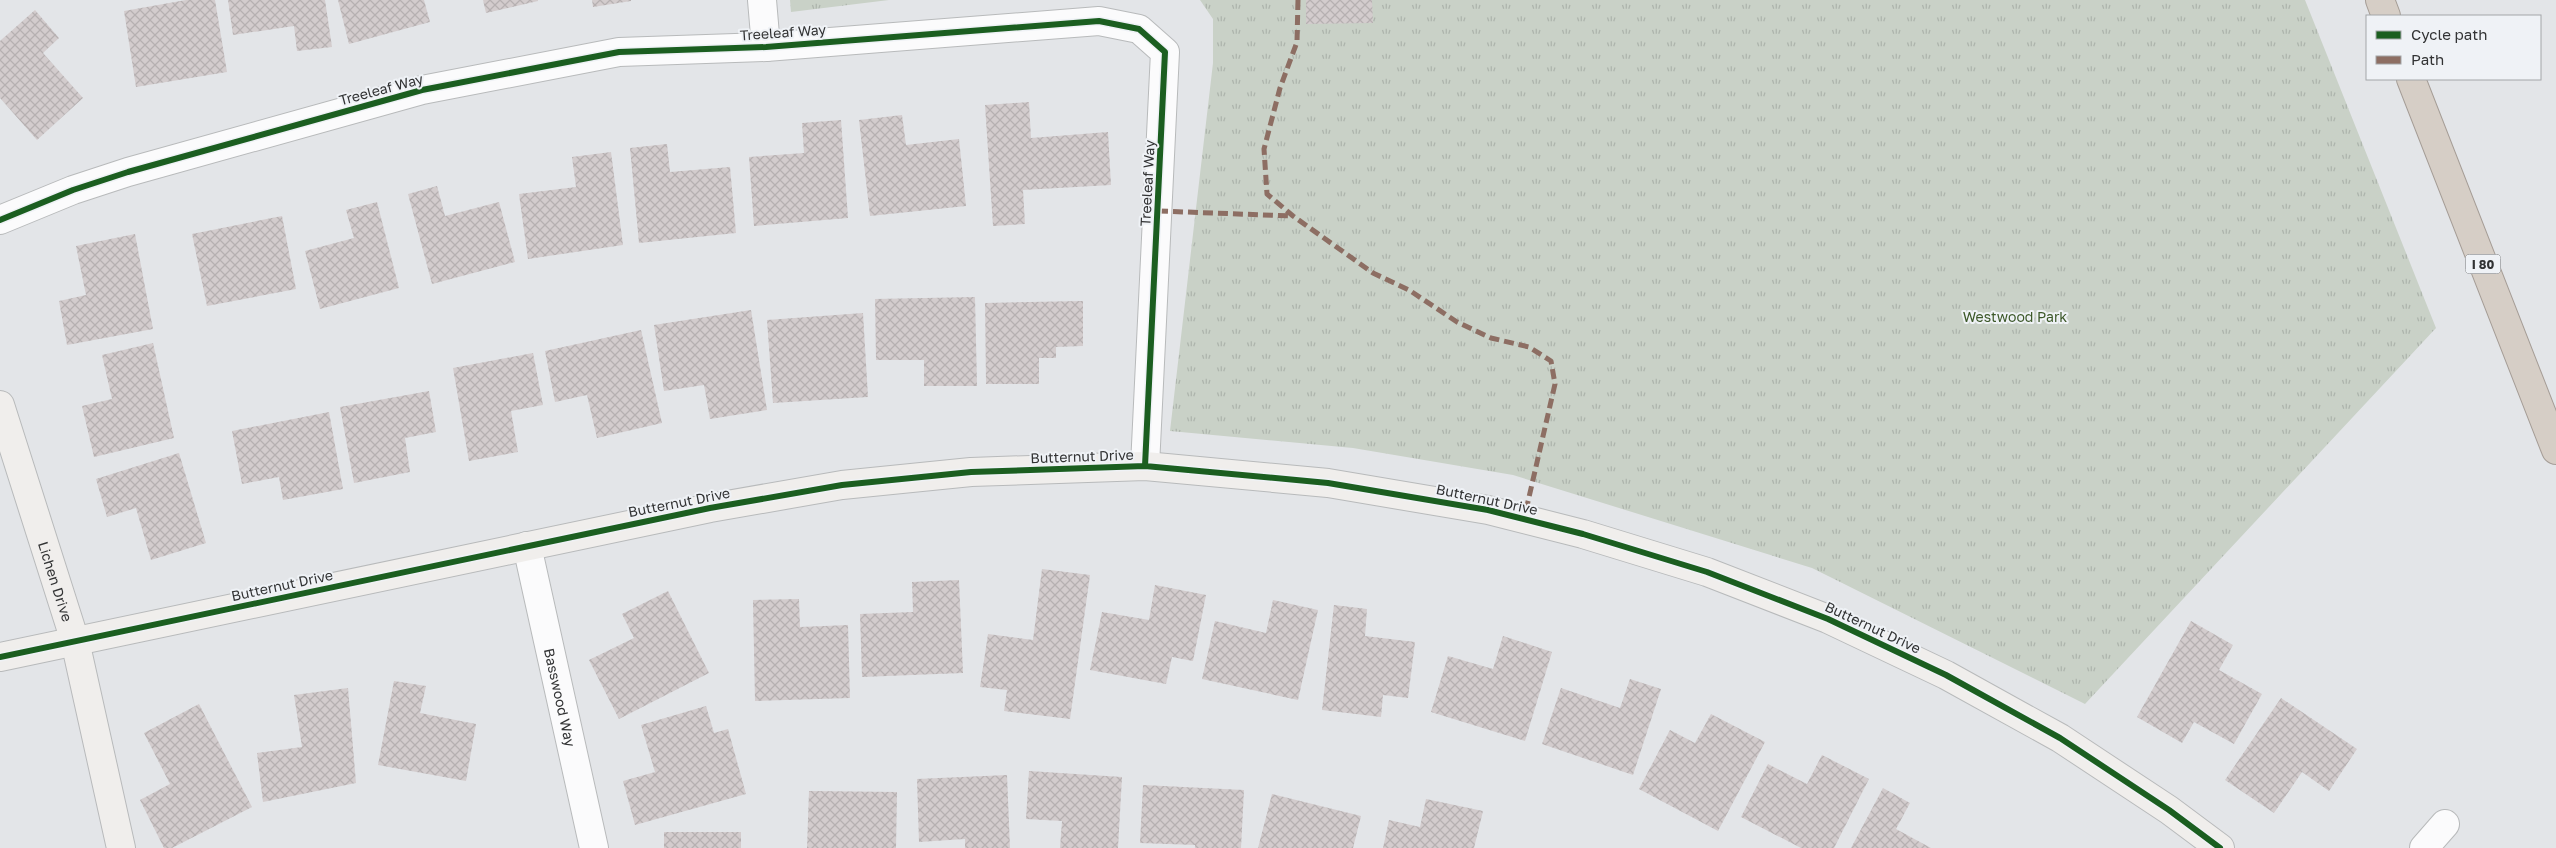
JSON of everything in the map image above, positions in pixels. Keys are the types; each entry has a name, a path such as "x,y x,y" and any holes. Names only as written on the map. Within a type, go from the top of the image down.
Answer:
{"highway":[{"path":"2380,0 2386,15"},
{"name":"I 80","path":"2411,80 2556,450"}],"street":[{"path":"762,0 766,47"},
{"name":"Treeleaf Way","path":"0,220 74,190 128,172 422,90 618,52 766,47 1099,21 1140,29 1166,52 1145,466"},
{"name":"Lichen Drive","path":"0,405 75,641 121,848"},
{"name":"Butternut Drive","path":"0,657 710,508 842,484 971,472 1145,466 1328,483 1488,510 1583,534 1707,572 1828,619 1946,675 2060,738 2169,810 2220,848"},
{"name":"Basswood Way","path":"526,546 594,848"},
{"path":"2424,848 2445,824"}],"green space":[{"path":"790,0 889,0 791,12"},
{"name":"Westwood Park","path":"1200,0 2305,0 2436,328 2085,704 1812,568 1513,475 1353,448 1170,431 1213,63 1213,19"}],"building":[{"path":"186,0 215,0 227,72 136,87 124,11"},
{"path":"228,0 325,0 332,47 297,51 294,26 233,35"},
{"path":"338,0 424,0 430,22 349,44"},
{"path":"483,0 538,0 538,1 486,13"},
{"path":"592,0 631,0 631,1 593,7"},
{"path":"1306,0 1372,0 1373,23 1306,24"},
{"path":"35,10 59,38 43,53 83,98 37,140 0,98 0,41"},
{"path":"1029,102 1031,138 1108,132 1111,185 1023,190 1025,224 993,226 985,105"},
{"path":"902,115 906,145 959,139 966,206 870,216 859,120"},
{"path":"841,120 848,218 754,226 749,157 804,153 802,123"},
{"path":"667,144 670,172 730,167 736,233 639,243 630,148"},
{"path":"611,152 623,245 528,259 519,194 576,187 572,157"},
{"path":"437,186 445,216 499,202 515,262 432,284 408,194"},
{"path":"377,202 399,288 320,309 305,251 354,238 346,210"},
{"path":"282,216 296,289 207,306 192,234"},
{"path":"135,234 153,329 67,345 59,301 86,295 76,246"},
{"path":"975,297 977,386 924,386 924,360 876,360 875,299"},
{"path":"1083,301 1083,346 1056,347 1056,358 1039,358 1039,384 986,384 985,303"},
{"path":"751,310 767,410 710,419 704,385 664,391 654,325"},
{"path":"863,313 868,397 773,403 767,320"},
{"path":"641,330 662,423 597,438 587,395 555,402 545,351"},
{"path":"153,343 174,438 94,457 82,406 112,399 102,355"},
{"path":"533,353 543,405 511,411 518,452 469,461 453,368"},
{"path":"429,391 436,432 405,438 410,472 354,483 340,407"},
{"path":"329,412 343,489 283,500 279,477 242,484 232,431"},
{"path":"179,453 206,543 151,560 136,508 107,517 96,479"},
{"path":"1042,569 1090,575 1070,719 1004,711 1007,690 980,687 988,634 1033,640"},
{"path":"959,580 963,673 862,677 860,614 913,612 912,582"},
{"path":"1155,585 1206,595 1193,661 1172,657 1166,684 1090,670 1102,612 1149,620"},
{"path":"668,591 709,673 619,719 589,660 634,638 622,614"},
{"path":"799,599 800,627 848,625 850,698 755,701 753,600"},
{"path":"1273,600 1318,610 1298,700 1202,679 1215,621 1266,633"},
{"path":"1334,605 1367,609 1365,636 1415,642 1408,698 1383,695 1381,717 1322,710"},
{"path":"2191,621 2233,645 2219,670 2262,694 2234,744 2194,722 2182,743 2137,717"},
{"path":"1503,636 1552,652 1525,741 1431,712 1448,656 1493,669"},
{"path":"1630,679 1661,689 1633,775 1542,744 1561,688 1620,708"},
{"path":"394,681 426,686 420,713 476,724 466,781 378,765"},
{"path":"348,688 356,783 263,802 257,753 302,747 294,695"},
{"path":"2281,698 2357,749 2329,791 2302,772 2274,813 2225,780"},
{"path":"199,704 252,807 172,848 164,848 140,800 170,784 144,733"},
{"path":"706,706 714,733 728,729 746,794 635,825 623,781 655,772 641,725"},
{"path":"1711,714 1765,742 1718,831 1639,789 1670,730 1695,743"},
{"path":"1822,755 1869,779 1834,848 1801,848 1741,817 1768,764 1807,784"},
{"path":"1029,771 1122,777 1118,848 1060,848 1062,821 1026,819"},
{"path":"1007,775 1010,848 965,848 965,839 919,842 917,779"},
{"path":"1143,785 1244,790 1241,848 1195,848 1195,845 1140,843"},
{"path":"1883,788 1910,803 1896,829 1931,848 1851,848"},
{"path":"809,791 897,792 896,848 807,848"},
{"path":"1272,794 1361,816 1353,848 1258,848"},
{"path":"1426,799 1483,811 1474,848 1383,848 1389,820 1420,827"},
{"path":"664,832 741,832 741,848 664,848"}],"marked path":[{"path":"1298,0 1297,42 1280,88 1264,149 1267,194 1293,216 1373,273 1409,290 1457,322 1491,338 1529,347 1551,361 1555,384 1524,519"},
{"path":"1158,211 1293,216"}],"cycle path":[{"path":"0,220 73,190 128,172 422,90 619,52 766,47 1099,21 1139,29 1165,52 1145,466"},
{"path":"0,657 710,508 842,485 971,472 1145,466 1328,483 1488,510 1583,534 1707,572 1828,619 1946,675 2060,738 2169,810 2220,848"}]}
